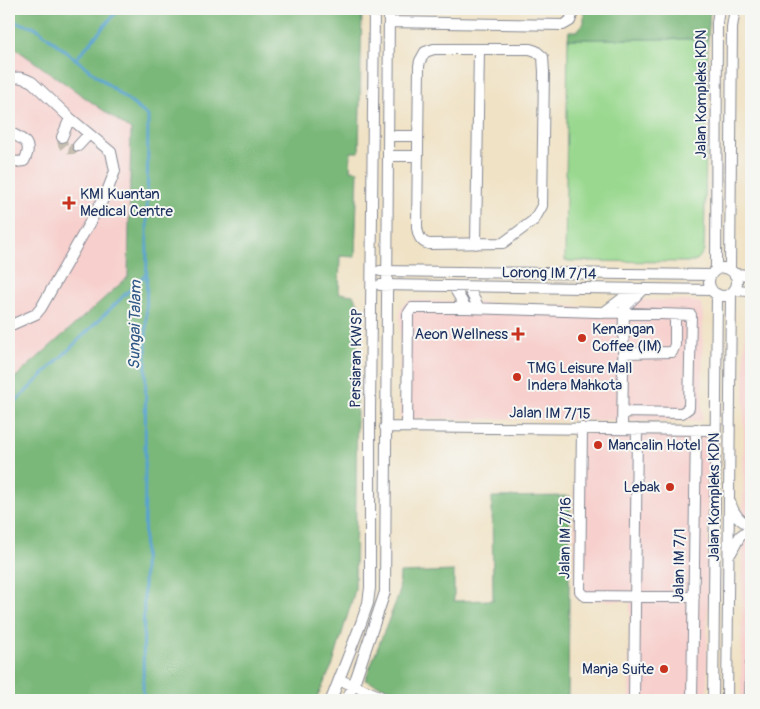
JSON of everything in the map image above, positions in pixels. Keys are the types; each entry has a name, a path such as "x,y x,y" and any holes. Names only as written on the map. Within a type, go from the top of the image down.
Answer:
{"street":[{"name":"Persiaran KWSP","path":"331,700 370,596 374,9"},
{"name":"Persiaran KWSP","path":"347,700 384,598 389,9"},
{"path":"389,22 563,25 570,21 574,9"},
{"path":"719,10 734,12"},
{"name":"Jalan Kompleks KDN","path":"713,272 717,23 719,10"},
{"name":"Jalan Kompleks KDN","path":"732,272 734,12"},
{"path":"374,37 389,37"},
{"path":"434,49 530,49 536,50 543,57 543,199 540,212 534,220 503,244 429,244 421,240 417,227 418,136 419,66 425,52 434,49"},
{"path":"476,244 479,49"},
{"path":"9,81 18,77 32,82 70,118 111,152 115,171 111,184 41,308 36,314 9,326"},
{"path":"62,137 70,118"},
{"path":"9,132 25,141 28,147 28,154 24,161 14,162 9,159"},
{"path":"78,146 89,134"},
{"path":"388,136 418,136"},
{"path":"388,156 418,156"},
{"path":"751,275 732,272 723,268 713,272 709,282 714,292 722,296 732,292 751,290"},
{"name":"Lorong IM 7/14","path":"372,271 713,272"},
{"path":"732,272 737,282 732,292"},
{"name":"Lorong IM 7/14","path":"372,286 639,289 714,292"},
{"path":"453,286 466,308"},
{"path":"468,287 479,308"},
{"path":"603,313 639,289"},
{"path":"622,429 624,309 639,289"},
{"name":"Jalan Kompleks KDN","path":"713,700 714,292"},
{"name":"Jalan Kompleks KDN","path":"727,700 732,292"},
{"path":"407,426 409,311 414,307 691,315 688,408 682,413 623,412"},
{"path":"624,353 672,352 675,344 675,314"},
{"path":"370,411 386,411"},
{"name":"Jalan IM 7/15","path":"385,426 715,430"},
{"name":"Jalan IM 7/16","path":"582,428 580,591 585,596 694,597"},
{"path":"634,700 637,429"},
{"name":"Jalan IM 7/1","path":"692,700 696,429"},
{"path":"728,558 740,536 751,527 738,517 729,498"},
{"path":"750,700 751,663"},
{"path":"340,680 375,698 389,700"}],"shaded area":[{"name":"KMI Kuantan Medical Centre","path":"9,44 131,130 128,277 9,383"},
{"path":"616,299 692,301 700,303 703,309 702,421 400,418 400,310 410,300 602,308"},
{"path":"751,309 751,700 741,700 745,313 749,313"},
{"path":"575,433 709,434 707,700 629,700 630,601 580,600 574,594"}],"green space":[{"path":"9,9 362,9 359,152 351,152 350,170 358,171 355,257 340,256 339,293 353,295 358,303 355,590 333,664 316,700 17,700 9,695 9,383 128,277 131,130 9,44"},
{"path":"584,9 710,9 708,39 568,39 569,31 577,31 584,23"},
{"path":"568,39 708,39 704,250 694,262 565,261"},
{"path":"570,496 568,700 418,700 365,680 399,594 400,573 454,571 454,601 493,600 492,497"}],"waterway":[{"path":"76,59 119,9"},
{"name":"Sungai Talam","path":"14,22 35,27 148,116 143,700"},
{"path":"9,408 146,274"}],"tunnel":[{"path":"62,137 65,147 72,149 78,146"}],"place":[{"name":"KMI Kuantan Medical Centre","path":"69,203"},
{"name":"Aeon Wellness","path":"518,334"},
{"name":"Kenangan Coffee (IM)","path":"582,338"},
{"name":"TMG Leisure Mall Indera Mahkota","path":"517,377"},
{"name":"Mancalin Hotel","path":"598,445"},
{"name":"Lebak","path":"670,487"},
{"name":"Manja Suite","path":"664,669"}]}
